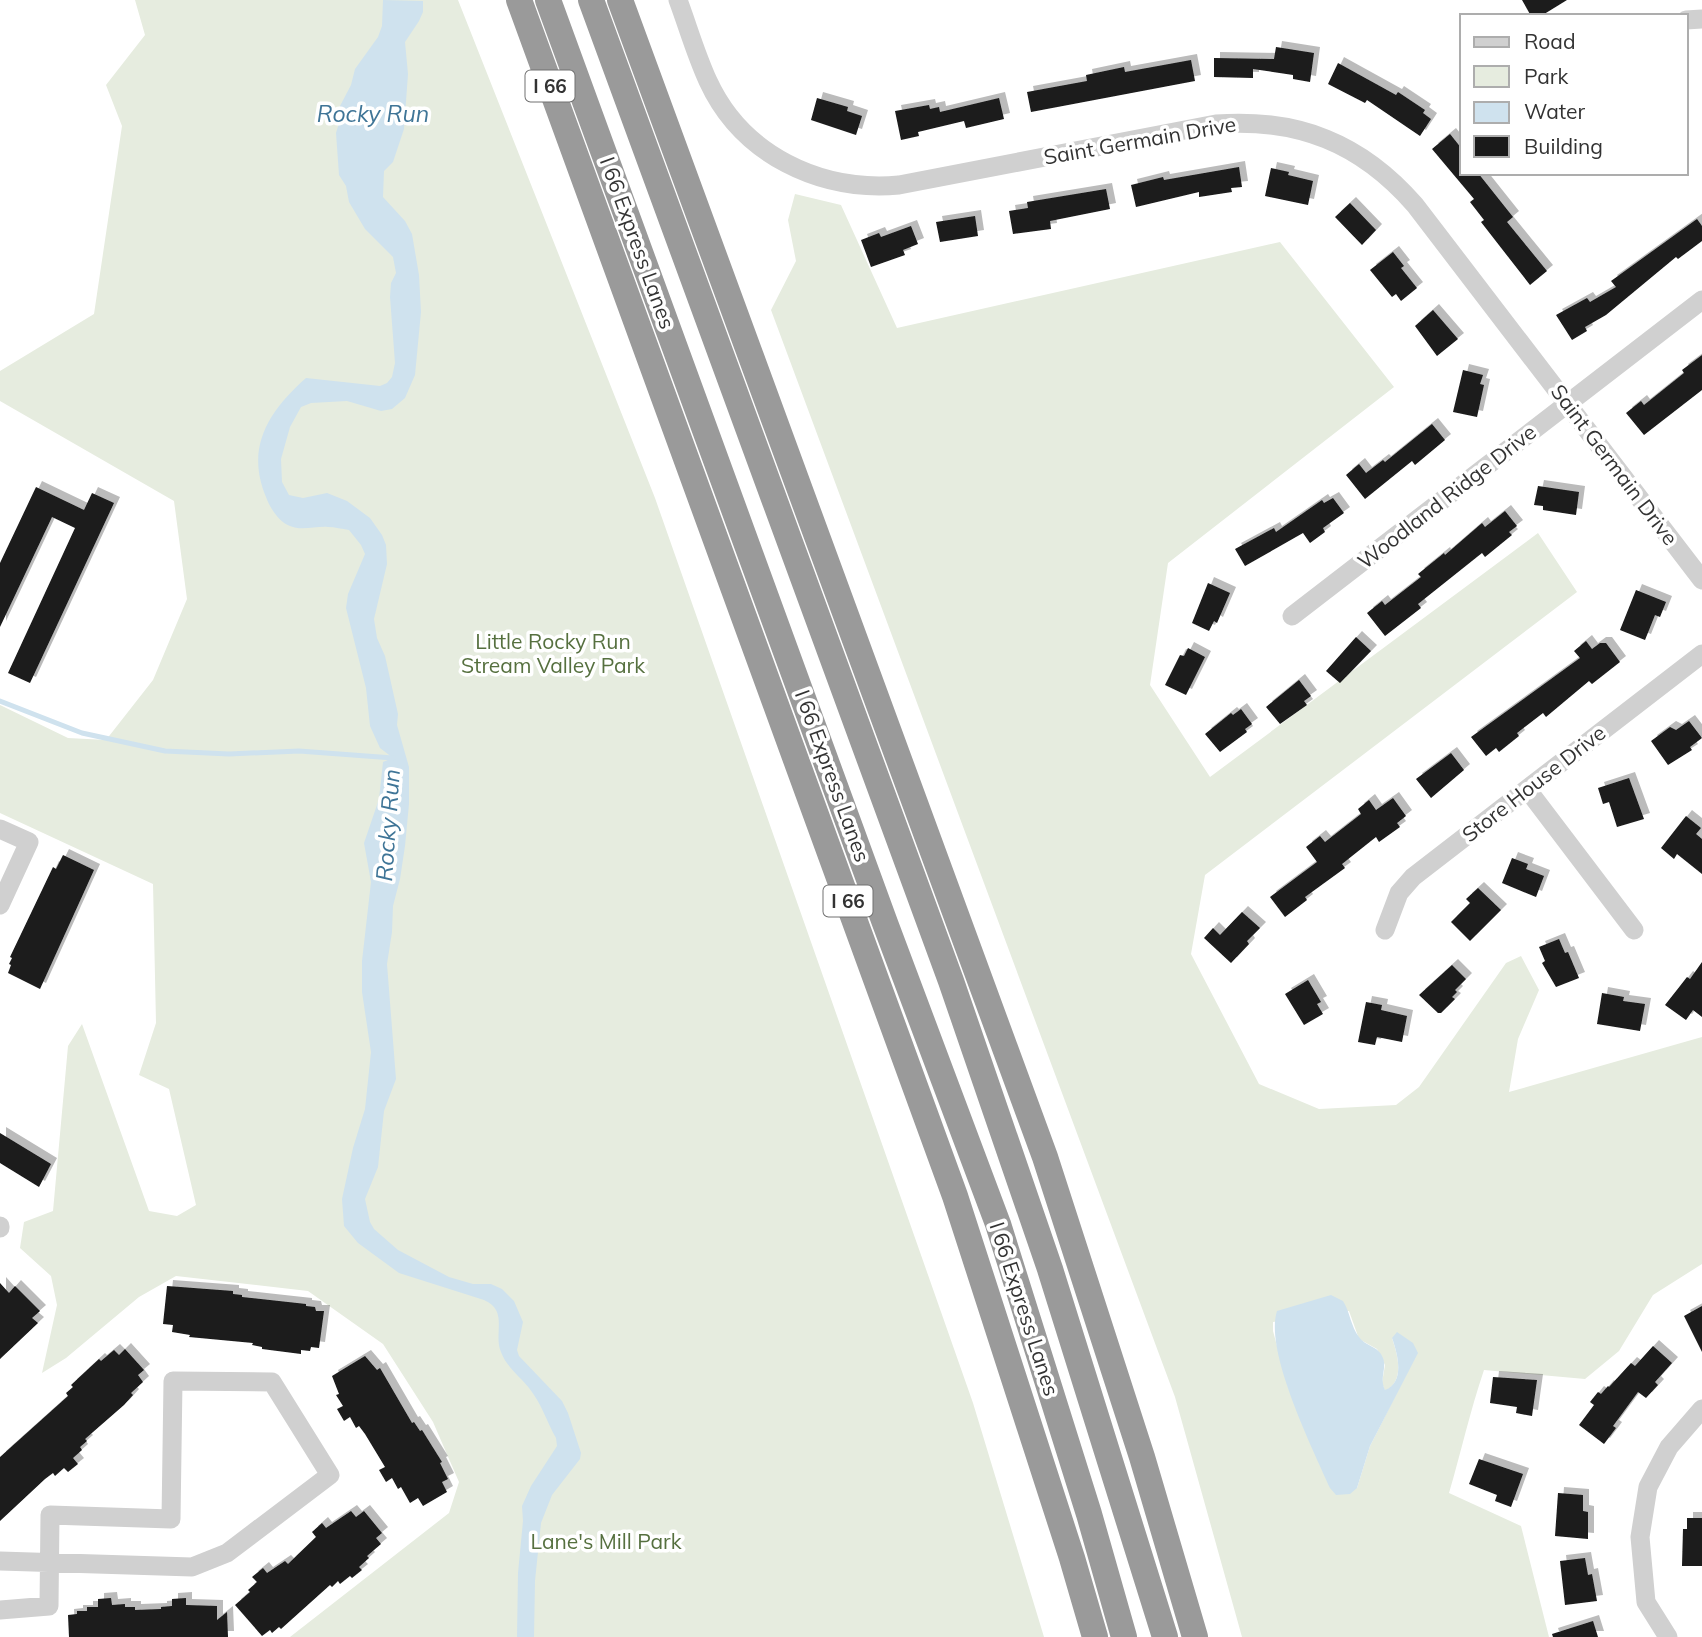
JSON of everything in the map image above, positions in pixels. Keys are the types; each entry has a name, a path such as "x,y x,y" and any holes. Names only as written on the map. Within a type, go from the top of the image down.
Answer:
{"highway":[{"name":"I 66","path":"519,0 955,1196 1035,1440 1095,1637"},
{"name":"I 66 Express Lanes","path":"548,0 998,1224 1085,1500 1124,1637"},
{"name":"I 66 Express Lanes","path":"591,0 955,993 1054,1282 1165,1637"},
{"path":"620,0 1045,1157 1142,1457 1195,1637"}],"street":[{"name":"Saint Germain Drive","path":"678,0 708,80 730,117 753,141 779,160 814,177 844,184 878,187 899,185 1216,124 1241,122 1287,126 1336,142 1360,156 1401,189 1702,580"},
{"name":"Woodland Ridge Drive","path":"1292,616 1702,300"},
{"name":"Store House Drive","path":"1385,930 1399,893 1413,877 1702,654"},
{"path":"1527,789 1634,930"},
{"path":"0,829 29,842 0,905"},
{"path":"0,1561 48,1562 192,1567 227,1553 330,1475 272,1382 173,1381 171,1519 50,1515 48,1562 49,1606 0,1610"},
{"path":"1668,1637 1646,1602 1640,1537 1648,1487 1668,1447 1702,1409"}],"green space":[{"path":"135,0 458,0 655,498 973,1403 1044,1637 290,1637 449,1513 459,1482 433,1422 383,1344 308,1291 176,1276 139,1297 66,1358 42,1373 57,1305 51,1276 20,1248 24,1222 53,1211 68,1046 82,1024 149,1211 177,1216 196,1205 169,1089 139,1075 156,1023 153,884 0,813 0,705 68,738 106,740 153,680 187,599 174,501 0,401 0,371 94,314 122,126 106,85 145,35"},
{"path":"795,194 841,205 897,328 1280,242 1394,387 1168,563 1150,685 1210,777 1538,533 1577,592 1205,875 1191,954 1259,1084 1319,1109 1396,1105 1419,1087 1506,963 1521,956 1539,990 1518,1039 1509,1092 1702,1037 1702,1264 1653,1295 1619,1351 1585,1379 1484,1370 1449,1493 1521,1526 1549,1637 1242,1637 1175,1397 771,310 796,261 788,220","holes":["1349,1311 1359,1339 1377,1349 1385,1365 1382,1383 1385,1391 1391,1387 1398,1375 1398,1360 1392,1338 1417,1353 1370,1446 1357,1488 1306,1433 1288,1387 1273,1322"]}],"water":[{"name":"Rocky Run","path":"383,0 423,1 423,12 405,42 408,74 404,129 393,162 384,171 383,197 405,221 412,234 419,275 421,312 415,375 405,398 392,409 381,411 347,401 311,403 301,407 290,427 281,459 282,482 289,495 303,498 327,493 347,501 370,518 386,545 387,564 374,619 377,638 385,656 398,714 397,725 409,767 409,804 387,964 396,1079 384,1111 378,1167 365,1199 374,1229 398,1250 449,1277 473,1284 491,1284 502,1289 514,1301 523,1322 517,1350 519,1356 562,1401 568,1413 581,1453 580,1459 552,1495 541,1523 535,1581 534,1637 517,1637 522,1506 531,1486 557,1446 556,1438 534,1395 501,1352 498,1316 492,1305 484,1300 399,1273 358,1243 344,1226 342,1199 365,1109 371,1052 362,992 362,961 371,882 364,843 379,799 383,762 393,758 380,748 370,726 366,688 346,608 348,594 365,554 361,545 349,530 331,527 299,528 282,521 272,510 266,497 258,462 264,431 272,417 281,403 306,378 380,386 392,377 395,363 390,297 391,283 396,273 393,257 365,229 349,202 346,186 339,175 336,133 340,106 351,85 355,69 378,37 382,26"},
{"path":"1331,1295 1343,1301 1359,1337 1381,1354 1385,1390 1398,1375 1398,1360 1392,1338 1397,1332 1413,1343 1418,1353 1370,1446 1357,1488 1350,1494 1336,1495 1330,1488 1292,1400 1277,1350 1275,1328 1277,1311"}],"building":[{"path":"1522,0 1567,0 1544,14 1530,14"},
{"path":"1276,47 1314,53 1310,82 1293,79 1293,75 1253,69 1253,78 1214,77 1214,58 1274,59"},
{"path":"1191,60 1195,81 1031,112 1027,92 1087,81 1086,75 1124,67 1125,72"},
{"path":"1338,63 1396,95 1398,92 1425,110 1423,113 1431,119 1420,136 1367,100 1365,103 1328,84"},
{"path":"817,98 848,107 847,111 862,116 856,135 811,120"},
{"path":"999,98 1004,119 966,128 964,121 918,132 919,136 901,140 895,111 929,105 930,109 939,107 940,112"},
{"path":"1450,134 1460,146 1460,175 1480,175 1513,217 1507,222 1547,271 1530,285 1481,222 1484,220 1470,202 1474,199 1432,149"},
{"path":"1239,167 1242,187 1231,188 1232,192 1199,197 1199,192 1136,207 1131,185 1163,177 1164,180"},
{"path":"1271,168 1313,181 1308,205 1265,196"},
{"path":"1106,189 1110,209 1050,221 1051,229 1013,234 1009,211 1028,208 1027,202"},
{"path":"1350,203 1376,230 1362,245 1335,217"},
{"path":"975,216 978,236 940,242 936,222"},
{"path":"1697,219 1702,226 1702,241 1678,259 1676,257 1606,315 1585,327 1587,331 1572,340 1556,315 1587,298 1590,302 1616,287 1611,281"},
{"path":"911,226 918,244 903,250 905,255 871,267 861,240 879,233 881,237"},
{"path":"1393,252 1404,266 1401,268 1417,288 1401,301 1396,294 1392,297 1370,270"},
{"path":"1433,310 1458,339 1437,356 1415,326"},
{"path":"1702,355 1702,390 1644,435 1626,413 1641,401 1644,405"},
{"path":"1463,370 1483,375 1480,384 1484,385 1477,417 1453,412"},
{"path":"1432,424 1445,440 1415,465 1412,461 1365,499 1346,475 1359,464 1366,473 1383,460 1385,462"},
{"path":"1538,486 1579,492 1576,515 1543,510 1543,506 1534,505"},
{"path":"36,487 84,510 92,493 114,503 30,683 8,673 75,528 52,517 0,627 0,563"},
{"path":"1333,498 1344,513 1323,528 1325,532 1310,543 1303,533 1245,566 1235,549 1274,528 1276,532 1322,500 1324,503"},
{"path":"1505,511 1517,526 1509,532 1512,535 1485,557 1482,553 1418,604 1421,608 1385,636 1367,613 1382,601 1385,605 1421,577 1418,574 1482,523 1485,527"},
{"path":"1208,583 1230,593 1217,623 1214,621 1209,631 1192,623"},
{"path":"1636,590 1666,602 1660,617 1655,615 1645,640 1620,630"},
{"path":"1356,637 1371,651 1340,683 1326,671"},
{"path":"1586,641 1592,649 1600,643 1606,643 1620,662 1592,684 1589,681 1546,717 1543,713 1517,733 1519,736 1499,752 1496,748 1486,756 1471,737 1580,658 1574,651"},
{"path":"1188,648 1205,657 1186,695 1165,685 1180,655 1184,656"},
{"path":"1299,680 1311,696 1304,701 1307,705 1280,724 1266,707"},
{"path":"1241,709 1252,724 1245,729 1247,732 1220,752 1205,734 1231,713 1233,715"},
{"path":"1689,721 1702,738 1690,747 1692,750 1668,765 1651,741 1670,727 1676,730"},
{"path":"1451,753 1464,770 1431,798 1416,779"},
{"path":"1629,778 1644,819 1617,827 1609,802 1603,804 1598,788"},
{"path":"1393,798 1406,816 1397,823 1400,827 1379,842 1376,837 1342,864 1345,868 1305,897 1307,900 1285,917 1270,897 1317,862 1306,847 1320,836 1325,842 1361,814 1358,809 1369,800 1376,810"},
{"path":"1686,816 1701,828 1696,834 1702,839 1702,874 1677,854 1674,859 1661,848"},
{"path":"63,855 94,870 40,989 8,973 12,958 10,957 53,867 56,869"},
{"path":"1512,858 1528,864 1526,869 1544,876 1536,897 1502,883"},
{"path":"1478,888 1501,910 1470,941 1451,922 1470,903 1466,899"},
{"path":"1242,912 1260,928 1231,963 1204,938 1213,928 1220,935"},
{"path":"1559,939 1579,978 1556,987 1542,963 1545,961 1539,947"},
{"path":"1702,962 1702,1017 1693,1010 1686,1020 1665,1005"},
{"path":"1452,965 1466,979 1455,990 1457,992 1452,997 1455,999 1438,1013 1419,995"},
{"path":"1308,980 1321,1002 1317,1004 1323,1014 1304,1025 1285,994"},
{"path":"1602,993 1624,997 1623,1001 1645,1004 1640,1031 1597,1024"},
{"path":"1366,1002 1382,1005 1381,1010 1407,1016 1402,1042 1377,1037 1375,1045 1358,1042"},
{"path":"0,1133 51,1164 39,1187 0,1163"},
{"path":"0,1283 9,1293 15,1286 40,1311 32,1318 38,1323 0,1359"},
{"path":"167,1286 233,1291 233,1294 242,1297 315,1307 316,1311 324,1311 319,1348 301,1350 301,1354 262,1349 252,1345 253,1343 189,1337 190,1335 172,1332 173,1325 163,1324"},
{"path":"1702,1306 1702,1352 1684,1316"},
{"path":"1653,1346 1672,1363 1655,1382 1658,1385 1646,1398 1638,1392 1613,1426 1616,1428 1604,1444 1579,1425 1594,1405 1590,1402 1598,1392 1601,1394 1609,1387 1631,1363 1635,1366"},
{"path":"125,1349 144,1370 138,1375 143,1382 131,1393 133,1395 124,1405 85,1439 87,1441 80,1447 82,1450 73,1458 78,1464 68,1472 64,1468 55,1476 53,1473 0,1521 0,1457 68,1396 66,1393 73,1387 71,1385 99,1359 101,1361 114,1350 119,1355"},
{"path":"365,1356 377,1370 380,1368 412,1423 422,1430 442,1462 440,1463 448,1479 442,1482 447,1492 423,1506 418,1498 410,1503 392,1478 386,1482 379,1470 385,1467 365,1434 359,1426 356,1428 350,1417 344,1421 337,1409 343,1406 336,1395 339,1394 332,1376"},
{"path":"1493,1377 1537,1380 1532,1416 1516,1413 1517,1407 1490,1403"},
{"path":"1479,1459 1523,1474 1511,1507 1495,1501 1497,1495 1469,1484"},
{"path":"1558,1493 1583,1495 1583,1511 1588,1512 1588,1539 1555,1536"},
{"path":"351,1511 356,1517 364,1511 382,1533 376,1538 381,1544 367,1556 369,1558 359,1567 362,1570 352,1578 350,1576 340,1584 338,1581 332,1587 330,1585 281,1629 279,1627 272,1633 270,1630 262,1636 235,1605 257,1582 252,1577 263,1568 267,1573 285,1561 288,1564 316,1537 312,1532 322,1523 326,1528"},
{"path":"1687,1518 1702,1518 1702,1566 1682,1566 1683,1529 1687,1529"},
{"path":"1585,1558 1588,1575 1592,1574 1597,1601 1565,1605 1560,1561"},
{"path":"111,1598 112,1605 125,1604 125,1607 135,1607 135,1610 161,1609 172,1606 172,1599 186,1598 186,1605 217,1606 217,1620 227,1612 228,1637 69,1637 68,1615 87,1611 87,1607 98,1607 98,1599"},
{"path":"1593,1621 1598,1637 1553,1637 1552,1634"}],"waterway":[{"path":"0,701 82,733 165,751 229,754 299,751 393,758"}],"park label":[{"name":"Little Rocky Run Stream Valley Park","path":"553,654"},
{"name":"Lane's Mill Park","path":"606,1542"}]}
